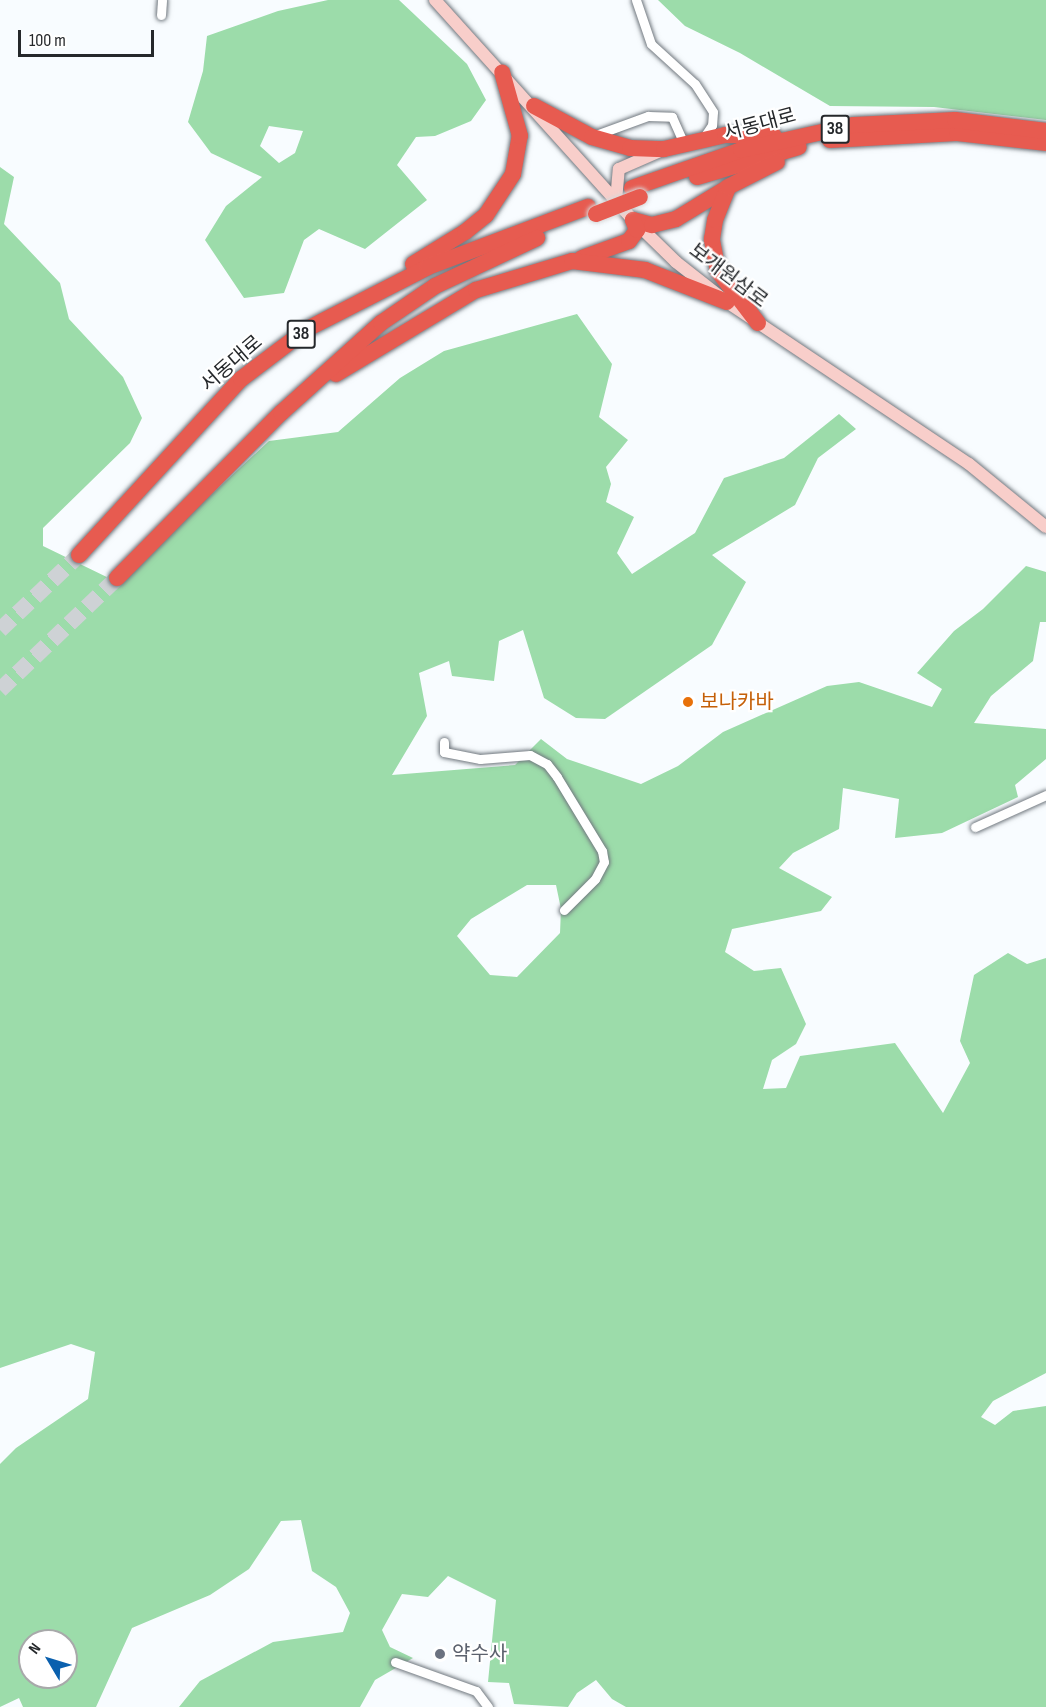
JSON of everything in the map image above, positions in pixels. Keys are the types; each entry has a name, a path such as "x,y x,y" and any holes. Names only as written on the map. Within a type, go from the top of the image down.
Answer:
{"highway":[{"path":"307,329 360,290 465,232 501,195 513,174 520,136 502,72"},
{"path":"534,106 592,137 630,148 664,149 725,135 792,137"},
{"name":"서동대로","path":"636,193 792,137 854,125 955,120 1046,131"},
{"name":"서동대로","path":"636,193 808,144 894,133 947,133 1046,142"},
{"path":"633,220 652,225 676,219 808,144"},
{"path":"729,187 715,220 713,260 725,282 758,323"},
{"name":"38","path":"117,578 281,412 381,323 435,286 592,211 636,193"},
{"name":"서동대로","path":"79,555 240,379 307,329 428,267 592,211"},
{"path":"281,412 347,365 476,290 629,241 637,230 633,220"},
{"path":"572,261 645,270 727,302"}],"main road":[{"name":"보개원삼로","path":"435,0 534,106 616,202 676,262 727,302 969,464 1046,527"},
{"path":"616,202 619,169 664,149"}],"street":[{"path":"160,15 162,0"},
{"path":"592,137 648,116 672,117 692,144 712,125 713,112 695,84 651,44 636,0"},
{"path":"444,742 444,752 480,759 530,756 547,764 557,777 602,851 604,862 595,879 564,910"},
{"path":"975,827 1046,795"},
{"path":"395,1662 476,1691 489,1707"}],"green space":[{"path":"328,0 399,0 467,64 486,100 471,121 435,136 416,137 397,165 427,200 365,249 319,229 304,240 284,293 244,298 205,240 226,206 262,177 211,153 188,122 203,71 207,36 278,11","holes":["269,126 303,131 295,153 279,163 260,146"]},
{"path":"658,0 1046,0 1046,120 934,107 830,106 740,53 685,26"},
{"path":"0,167 14,177 4,224 60,283 69,319 123,377 142,418 130,443 43,528 43,546 117,582 269,441 338,432 400,378 444,351 577,314 612,364 599,417 628,440 606,467 611,484 606,502 634,517 617,553 632,574 695,533 724,478 784,458 839,414 856,429 818,458 795,505 712,555 746,582 712,645 605,719 576,718 544,698 523,630 499,641 494,681 452,676 449,661 419,673 427,716 392,775 515,765 541,739 567,759 641,784 678,766 723,732 827,686 859,682 932,707 942,689 917,673 954,631 983,609 1026,566 1046,572 1046,622 1040,622 1033,661 991,696 974,723 1046,729 1046,759 1015,785 1018,797 942,833 895,838 899,799 843,788 839,829 793,853 779,868 832,897 821,911 732,929 725,952 754,971 781,968 806,1024 796,1044 772,1060 763,1089 786,1088 800,1056 895,1043 943,1113 970,1063 960,1041 974,975 1008,953 1027,964 1046,958 1046,1373 993,1401 981,1417 995,1425 1013,1411 1046,1406 1046,1707 626,1707 612,1699 596,1680 577,1693 568,1707 514,1704 509,1683 488,1682 496,1600 448,1576 428,1597 402,1594 382,1630 390,1647 413,1658 375,1680 360,1707 179,1707 200,1681 273,1642 343,1632 350,1613 336,1587 312,1571 301,1520 281,1521 249,1569 210,1595 132,1628 96,1707 23,1707 19,1698 0,1707 0,1464 16,1448 88,1399 95,1352 71,1344 0,1368","holes":["527,885 556,885 561,909 560,933 517,977 490,975 457,936 471,919"]}],"tunnel":[{"path":"0,630 79,555"},
{"path":"0,690 117,578"}],"place":[{"name":"보나카바","path":"688,702"},
{"name":"약수사","path":"440,1654"}]}
